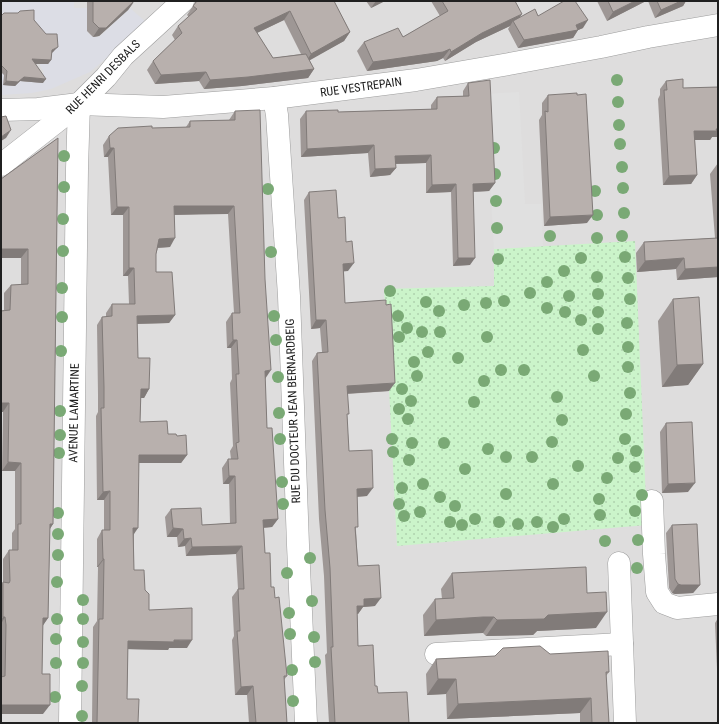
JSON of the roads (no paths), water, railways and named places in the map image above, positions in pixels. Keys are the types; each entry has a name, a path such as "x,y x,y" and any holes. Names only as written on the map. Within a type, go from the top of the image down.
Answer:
{"street":[{"name":"RUE HENRI DESBALS","path":"1,165 79,104 106,77 123,56 183,1"},
{"name":"RUE VESTREPAIN","path":"1,110 38,109 79,104 163,107 274,98 416,80 601,47 648,36 718,25"},
{"name":"RUE DU DOCTEUR JEAN BERNARDBEIG","path":"274,98 277,115 289,296 298,553 306,723"},
{"name":"AVENUE LAMARTINE","path":"70,723 79,104"},
{"path":"652,501 657,592 664,604 677,608 718,604"},
{"path":"619,563 625,723"},
{"path":"436,654 622,644"}]}
